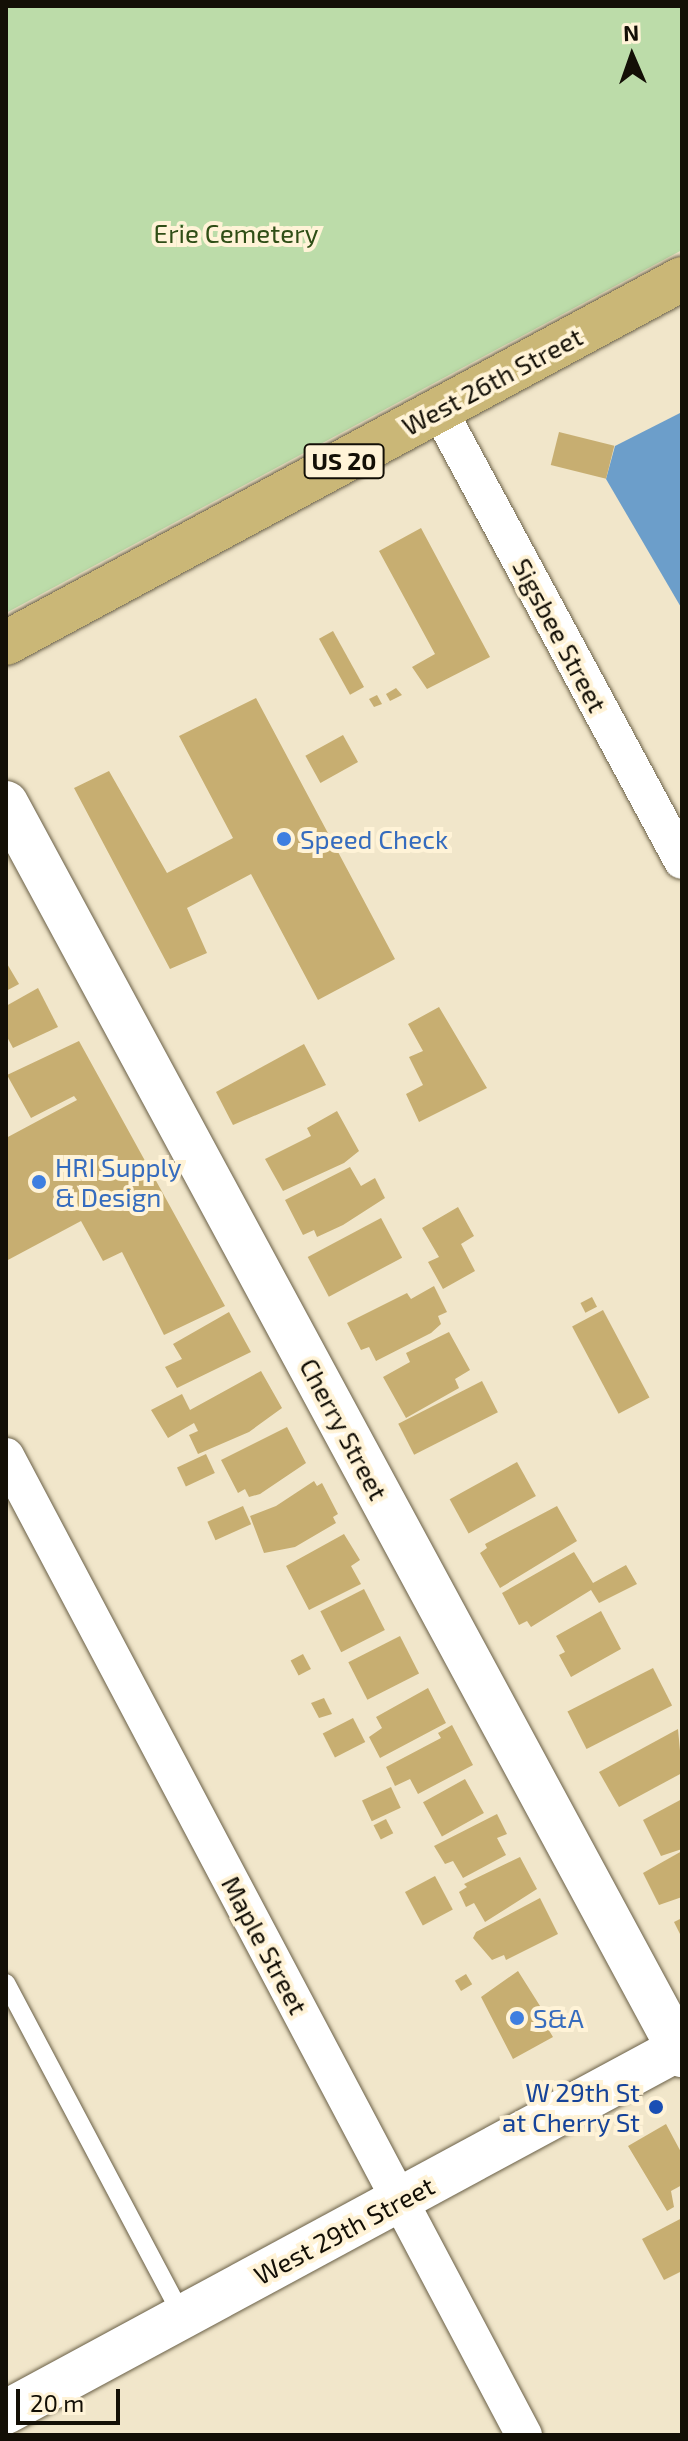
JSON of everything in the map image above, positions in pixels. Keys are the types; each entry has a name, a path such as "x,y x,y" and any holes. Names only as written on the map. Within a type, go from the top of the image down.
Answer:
{"main road":[{"name":"West 26th Street","path":"6,643 682,279"}],"street":[{"name":"Sigsbee Street","path":"439,410 682,861"},
{"name":"Cherry Street","path":"6,803 681,2050"},
{"name":"Maple Street","path":"6,1456 524,2435"},
{"name":"West 29th Street","path":"6,2412 681,2050"}],"lane":[{"path":"6,1983 183,2317"}],"green space":[{"name":"Erie Cemetery","path":"6,6 682,6 682,250 6,613"}],"water":[{"path":"682,412 682,609 606,479 615,446"}],"building":[{"path":"559,432 614,446 606,479 551,465"},
{"path":"421,528 490,657 427,689 412,667 435,654 379,551"},
{"path":"333,631 364,687 350,695 319,639"},
{"path":"396,688 402,695 390,701 386,694"},
{"path":"377,695 382,704 374,707 369,699"},
{"path":"256,698 395,959 318,1000 251,874 187,908 207,953 170,969 74,788 109,771 167,873 233,838 179,736"},
{"path":"343,735 358,762 320,783 305,756"},
{"path":"6,962 19,984 6,991"},
{"path":"38,988 58,1027 13,1048 6,1035 6,1006"},
{"path":"439,1007 487,1088 419,1122 406,1094 423,1085 409,1057 423,1051 408,1024"},
{"path":"79,1041 225,1306 164,1335 122,1252 103,1261 81,1221 6,1261 6,1138 77,1100 74,1096 31,1118 7,1075"},
{"path":"304,1044 326,1085 233,1125 216,1092"},
{"path":"337,1111 359,1151 344,1163 283,1191 265,1159 311,1136 307,1128"},
{"path":"350,1167 361,1186 375,1178 385,1198 343,1225 317,1237 314,1230 303,1235 285,1200"},
{"path":"458,1207 474,1236 461,1244 475,1271 443,1289 428,1262 439,1257 422,1228"},
{"path":"381,1218 402,1258 329,1297 308,1257"},
{"path":"434,1286 447,1312 438,1316 441,1324 431,1333 376,1361 369,1347 361,1350 347,1323 407,1293 411,1299"},
{"path":"592,1297 597,1307 585,1313 580,1303"},
{"path":"603,1310 649,1397 619,1414 572,1326"},
{"path":"229,1312 251,1352 177,1388 165,1367 182,1359 173,1344"},
{"path":"449,1332 470,1370 455,1379 459,1388 406,1418 383,1377 410,1362 406,1353"},
{"path":"261,1371 282,1408 249,1432 198,1454 189,1435 198,1431 194,1423 168,1438 151,1410 182,1394 190,1410"},
{"path":"482,1381 498,1412 414,1455 398,1424"},
{"path":"287,1427 306,1463 260,1494 249,1497 245,1489 238,1493 221,1460"},
{"path":"206,1454 215,1473 186,1487 177,1468"},
{"path":"517,1462 536,1496 469,1533 450,1499"},
{"path":"314,1481 317,1486 322,1483 338,1514 333,1517 336,1523 295,1547 264,1553 250,1516 276,1506"},
{"path":"243,1506 251,1524 216,1540 207,1522"},
{"path":"557,1506 577,1541 500,1588 480,1553 487,1548 485,1544"},
{"path":"344,1534 360,1560 351,1566 361,1584 309,1610 286,1566"},
{"path":"574,1552 593,1583 626,1565 637,1584 599,1603 591,1590 531,1627 527,1621 519,1625 502,1593"},
{"path":"364,1589 385,1630 341,1652 320,1611"},
{"path":"601,1611 621,1649 571,1677 559,1655 565,1652 556,1636"},
{"path":"400,1636 419,1673 367,1700 348,1662"},
{"path":"303,1654 311,1669 299,1676 291,1661"},
{"path":"653,1668 672,1705 587,1749 567,1712"},
{"path":"428,1688 446,1723 380,1758 369,1737 382,1728 376,1717"},
{"path":"324,1698 332,1714 319,1718 311,1703"},
{"path":"353,1718 365,1742 335,1757 323,1733"},
{"path":"452,1725 473,1765 418,1794 410,1779 395,1786 386,1767 441,1738 438,1733"},
{"path":"678,1729 682,1773 619,1807 599,1772"},
{"path":"465,1779 484,1813 442,1836 423,1802"},
{"path":"391,1787 401,1808 372,1821 362,1801"},
{"path":"682,1799 682,1849 661,1856 643,1820"},
{"path":"497,1814 507,1834 497,1838 506,1855 463,1878 453,1861 445,1864 434,1846"},
{"path":"386,1819 393,1833 381,1840 374,1825"},
{"path":"682,1851 682,1897 659,1905 643,1873"},
{"path":"520,1857 537,1889 485,1922 474,1903 466,1907 459,1892 467,1887 464,1884"},
{"path":"435,1876 453,1910 423,1926 405,1892"},
{"path":"540,1898 558,1934 506,1960 504,1955 492,1960 473,1938 476,1932"},
{"path":"682,1918 682,1938 674,1922"},
{"path":"518,1971 552,2025 547,2027 553,2037 513,2059 481,1997"},
{"path":"466,1974 472,1984 461,1991 455,1981"},
{"path":"666,2124 682,2154 682,2185 671,2191 674,2207 667,2211 628,2146"},
{"path":"682,2218 682,2271 664,2280 642,2239"}],"place":[{"name":"Speed Check","path":"284,839"},
{"name":"HRI Supply & Design","path":"39,1182"},
{"name":"S&A","path":"517,2018"},
{"name":"W 29th St at Cherry St","path":"656,2107"}]}
